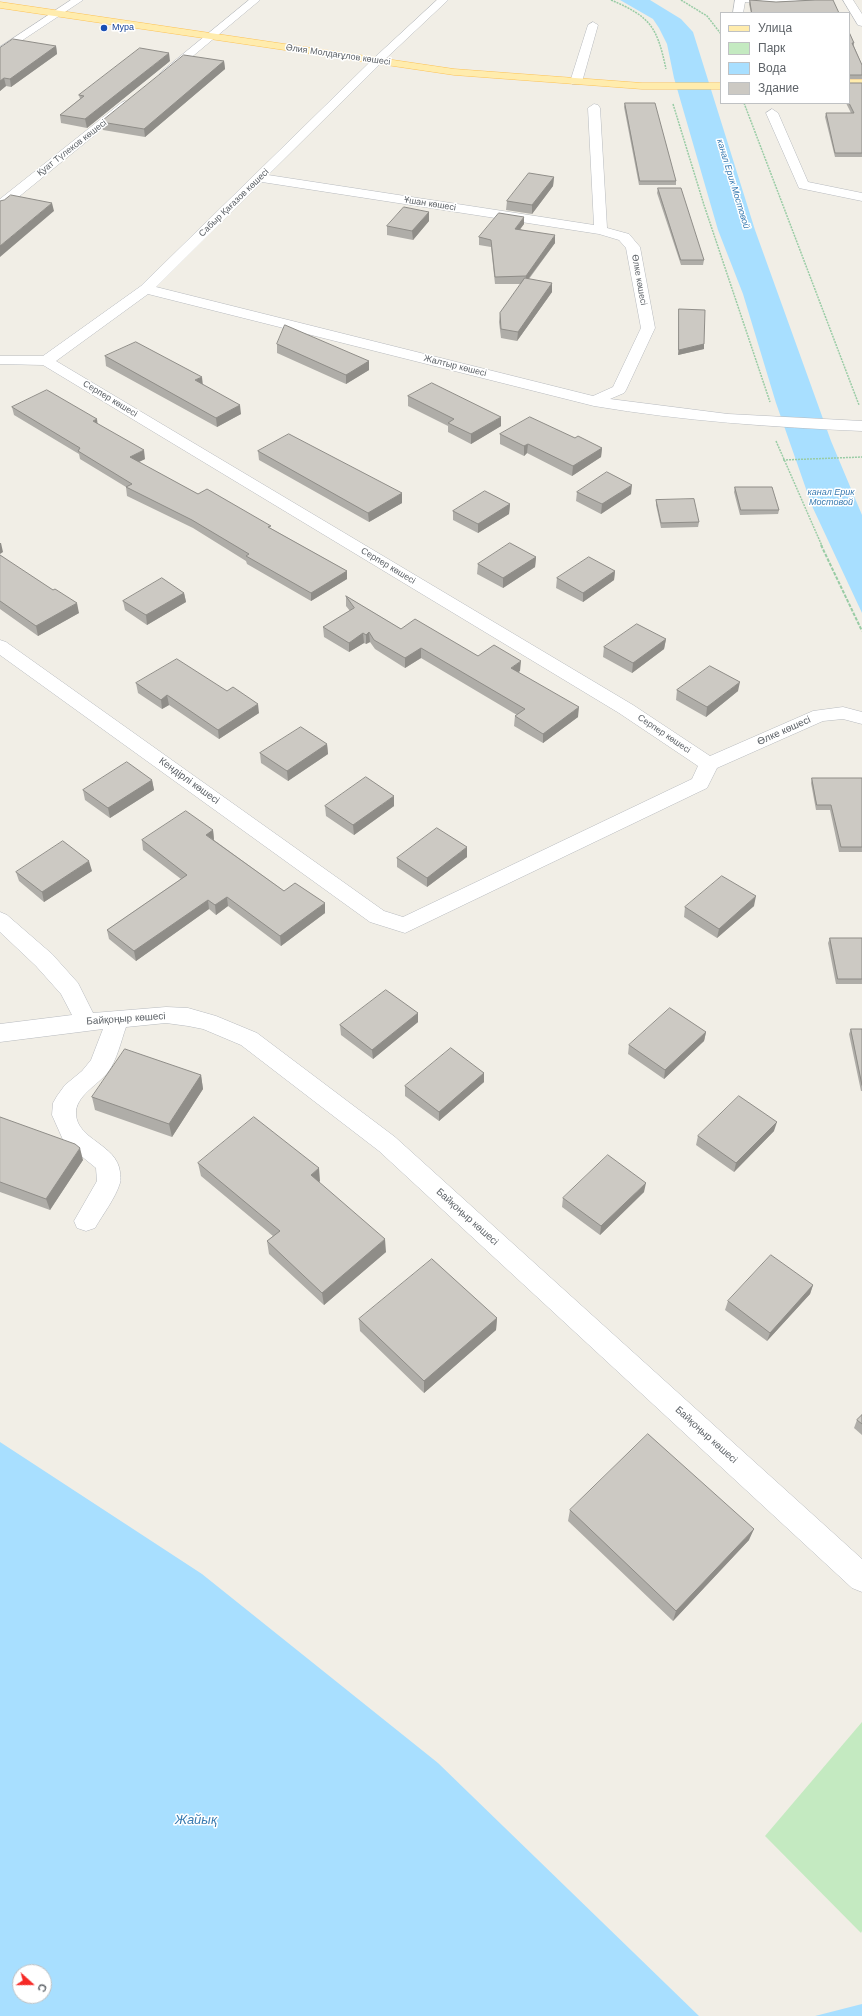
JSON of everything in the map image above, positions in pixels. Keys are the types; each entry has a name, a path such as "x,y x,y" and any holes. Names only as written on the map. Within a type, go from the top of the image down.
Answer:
{"main road":[{"name":"Әлия Молдағұлов көшесі","path":"0,5 454,72 576,82 679,87 720,86"},
{"path":"850,83 862,82"}],"street":[{"path":"0,52 78,0"},
{"path":"156,81 255,0"},
{"name":"Сабыр Қағазов көшесі","path":"46,361 146,288 260,178 377,61 443,0"},
{"path":"738,12 740,0"},
{"path":"749,0 776,2 813,0"},
{"path":"848,0 862,23"},
{"path":"576,82 593,25"},
{"name":"Қуат Түлеков көшесі","path":"0,205 137,96"},
{"path":"594,108 601,230"},
{"path":"772,113 803,184 862,196"},
{"name":"Ұшан көшесі","path":"260,178 601,230"},
{"name":"Өлке көшесі","path":"594,401 619,390 648,328 633,247 624,237 601,230"},
{"name":"Жалтыр көшесі","path":"146,288 594,401 641,410 768,423 862,426"},
{"path":"0,360 16,359 46,361"},
{"name":"Серпер көшесі","path":"46,361 626,709 709,764"},
{"name":"Кендірлі көшесі","path":"0,646 377,916 405,925 700,783 709,764"},
{"name":"Өлке көшесі","path":"709,764 820,715 843,713 862,718"},
{"path":"0,920 44,960 70,989 86,1022"},
{"name":"Байқоңыр көшесi","path":"0,1033 86,1022 166,1015 188,1017 208,1022 249,1039 387,1144 862,1578"},
{"path":"86,1221 109,1182 107,1164 72,1135 64,1115 65,1103 73,1091 90,1077 102,1064 118,1019"}],"path":[{"path":"612,0 631,8 649,21 658,35 667,73"},
{"path":"681,0 707,16 720,33"},
{"path":"672,101 704,205 771,405"},
{"path":"744,104 859,406"},
{"path":"774,438 862,631"},
{"path":"783,460 862,457"}],"green space":[{"path":"862,1722 862,1931 861,1933 765,1836"}],"water":[{"name":"канал Ерик Мостовой","path":"620,0 650,0 681,19 693,32 755,230 831,441 862,515 862,613 812,506 776,403 743,294 718,230 674,78 667,44 653,19"},
{"name":"Жайық","path":"0,1442 202,1574 438,1763 699,2016 0,2016"},
{"path":"862,2004 862,2016 815,2016"}],"building":[{"path":"750,0 776,2 833,0 839,12 752,12"},
{"path":"850,34 854,43 852,43 862,65 862,75 850,75"},
{"path":"13,39 56,46 10,79 4,78 0,81 0,48"},
{"path":"140,48 169,53 85,119 60,115 84,96 79,95"},
{"path":"184,55 224,61 144,129 101,122"},
{"path":"850,83 862,83 862,153 835,153 826,113 854,113 850,104"},
{"path":"625,103 655,103 676,181 640,181"},
{"path":"529,173 554,177 532,205 507,201"},
{"path":"658,188 681,188 704,260 681,260"},
{"path":"11,195 52,203 0,246 0,201"},
{"path":"404,207 429,212 412,231 387,226"},
{"path":"499,213 524,217 515,229 555,235 526,276 495,277 491,240 479,237"},
{"path":"525,278 552,283 518,332 501,329 500,313"},
{"path":"679,309 705,310 704,344 679,350"},
{"path":"285,325 369,361 346,375 277,344"},
{"path":"136,342 202,377 195,380 240,405 216,418 105,356"},
{"path":"432,383 501,417 471,434 448,423 454,419 408,396"},
{"path":"47,390 97,419 93,421 144,450 130,457 198,494 207,489 271,526 268,527 347,571 311,593 246,556 249,554 192,520 126,487 132,484 78,451 80,448 12,407"},
{"path":"530,417 575,438 578,436 602,448 573,466 528,444 524,446 500,434"},
{"path":"289,434 402,493 368,513 258,451"},
{"path":"607,472 632,485 602,504 577,492"},
{"path":"735,487 772,487 779,510 741,510"},
{"path":"485,491 510,504 478,524 453,511"},
{"path":"694,499 699,522 661,523 656,500"},
{"path":"510,543 536,557 503,578 478,564"},
{"path":"0,555 53,590 55,589 77,603 36,626 0,601"},
{"path":"589,557 615,571 583,593 557,578"},
{"path":"162,578 184,593 146,615 123,601"},
{"path":"346,596 401,629 415,619 478,656 494,645 521,661 511,668 579,707 543,734 515,716 525,709 421,648 405,658 374,640 369,632 366,635 363,633 349,643 323,627 354,608"},
{"path":"637,624 666,639 633,663 604,647"},
{"path":"177,659 227,691 233,687 258,704 218,730 167,695 161,700 136,683"},
{"path":"710,666 740,682 707,707 677,690"},
{"path":"301,727 327,744 287,771 260,753"},
{"path":"127,762 152,780 108,808 83,790"},
{"path":"366,777 394,796 353,825 325,806"},
{"path":"812,778 862,778 862,847 841,847 831,805 817,805"},
{"path":"186,811 213,830 206,835 284,891 295,883 325,903 280,936 227,897 215,905 208,900 134,951 107,930 187,875 142,840"},
{"path":"437,828 467,847 427,878 397,858"},
{"path":"63,841 89,861 42,892 16,872"},
{"path":"722,876 756,896 719,929 685,907"},
{"path":"830,938 862,938 862,979 838,979"},
{"path":"386,990 418,1013 372,1050 340,1025"},
{"path":"670,1008 706,1032 665,1070 629,1045"},
{"path":"851,1029 862,1029 862,1085"},
{"path":"451,1048 484,1073 439,1112 405,1086"},
{"path":"125,1049 201,1075 169,1124 92,1097"},
{"path":"739,1096 777,1122 736,1163 698,1136"},
{"path":"0,1117 75,1144 80,1148 46,1199 0,1182"},
{"path":"254,1117 319,1168 311,1175 385,1239 322,1293 267,1241 280,1231 198,1163"},
{"path":"608,1155 646,1183 601,1226 563,1198"},
{"path":"771,1255 813,1285 770,1333 728,1301"},
{"path":"432,1259 497,1318 424,1381 359,1319"},
{"path":"862,1415 862,1424 857,1420"},
{"path":"648,1434 754,1529 676,1611 570,1510"}],"place":[{"name":"Мура","path":"104,28"}]}
